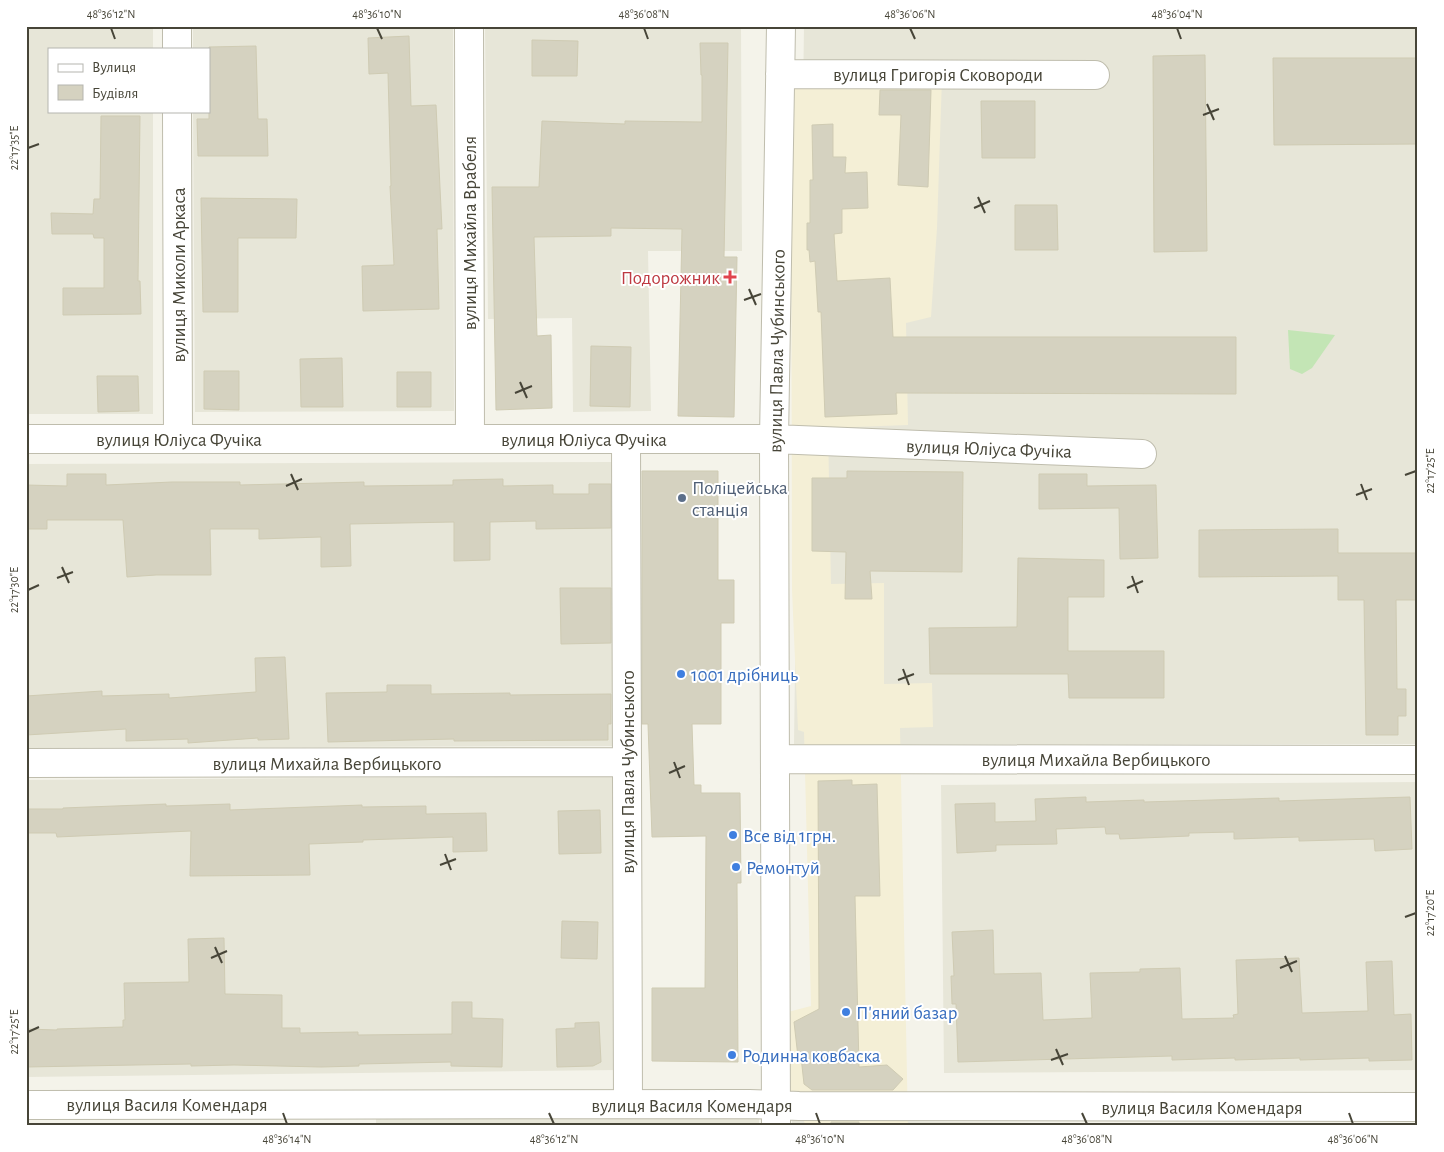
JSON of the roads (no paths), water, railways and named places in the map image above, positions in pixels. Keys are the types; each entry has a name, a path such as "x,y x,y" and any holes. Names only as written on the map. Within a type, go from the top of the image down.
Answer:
{"street":[{"path":"177,26 177,48"},
{"name":"вулиця Михайла Врабеля","path":"469,26 470,439"},
{"name":"вулиця Павла Чубинського","path":"776,1116 774,439 781,26"},
{"name":"вулиця Григорія Сковороди","path":"780,74 1095,75"},
{"name":"вулиця Миколи Аркаса","path":"177,112 178,439"},
{"name":"вулиця Юліуса Фучіка","path":"26,439 774,439 1142,454"},
{"name":"вулиця Павла Чубинського","path":"626,439 628,1104"},
{"name":"вулиця Михайла Вербицького","path":"775,759 1418,760"},
{"name":"вулиця Михайла Вербицького","path":"26,763 627,762"},
{"name":"вулиця Василя Комендаря","path":"26,1104 358,1115 628,1104 749,1104 776,1116 1418,1107"}],"place":[{"name":"Подорожник","path":"730,277"},
{"name":"Поліцейська станція","path":"682,498"},
{"name":"1001 дрібниць","path":"681,674"},
{"name":"Все від 1грн.","path":"733,835"},
{"name":"Ремонтуй","path":"736,867"},
{"name":"П'яний базар","path":"846,1012"},
{"name":"Родинна ковбаска","path":"732,1055"}]}
